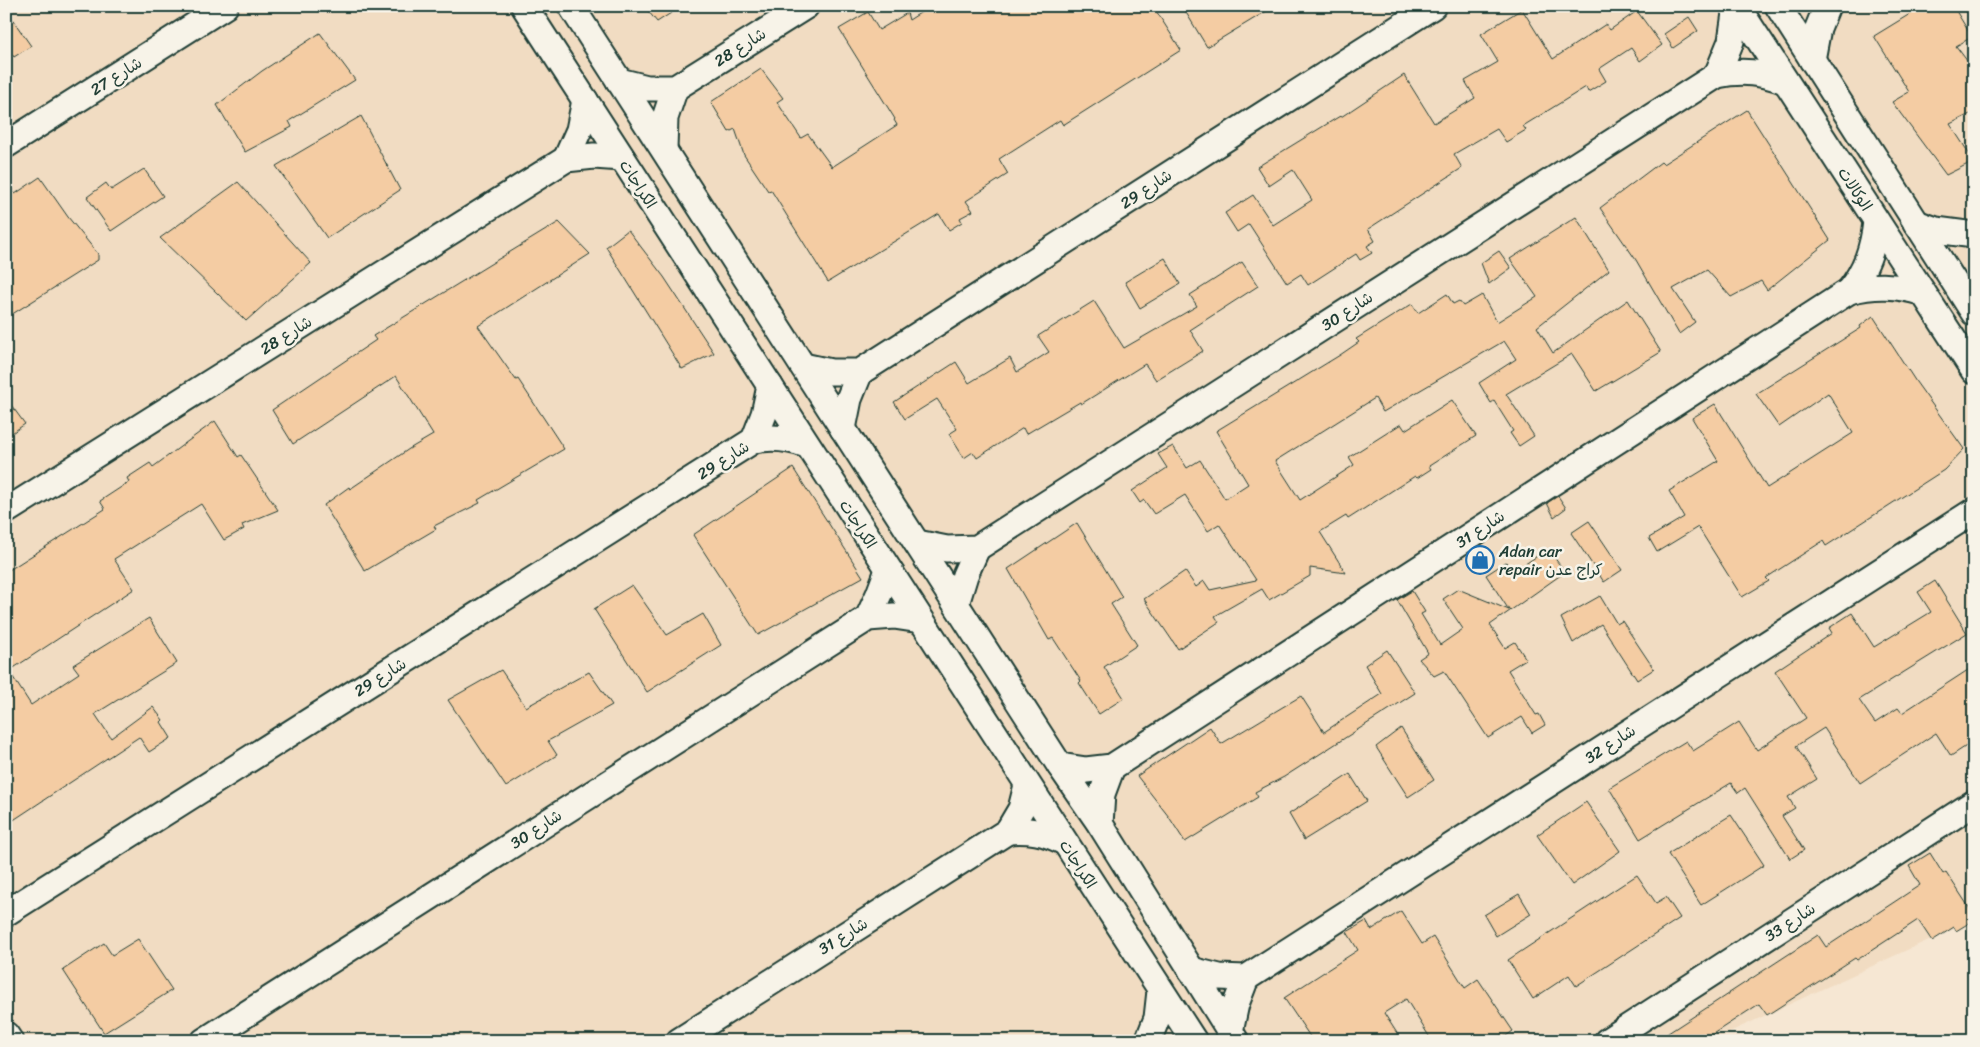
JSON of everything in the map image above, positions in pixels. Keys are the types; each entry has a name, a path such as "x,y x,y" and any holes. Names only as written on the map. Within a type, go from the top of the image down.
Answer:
{"street":[{"name":"شارع 27","path":"6,145 225,6"},
{"name":"الكراجات","path":"524,6 1194,1041"},
{"path":"571,6 1060,766 1100,824 1233,1036"},
{"name":"شارع 28","path":"675,88 806,6"},
{"name":"شارع 29","path":"860,372 1433,6"},
{"path":"1717,75 1731,41 1737,6"},
{"name":"الوكالات","path":"1737,6 1974,371"},
{"name":"الوكالات","path":"1778,6 1970,308"},
{"path":"1812,60 1818,28 1827,6"},
{"name":"شارع 30","path":"978,548 1717,75 1734,72 1752,72 1769,75 1785,81"},
{"path":"619,81 647,88 675,88 665,118 664,149"},
{"path":"566,159 578,130 585,100"},
{"name":"شارع 28","path":"6,511 566,159 594,156 622,158"},
{"name":"شارع 31","path":"1849,291 1861,276 1869,259 1876,222"},
{"path":"1916,223 1936,230 1974,235"},
{"path":"1970,308 1974,276"},
{"name":"شارع 31","path":"1060,766 1086,770 1112,767 1849,291 1867,286 1886,285 1923,293"},
{"path":"803,366 831,372 860,372 849,399 843,429"},
{"name":"شارع 29","path":"754,440 764,414 770,386"},
{"name":"شارع 29","path":"6,913 754,440 781,438 807,445"},
{"name":"شارع 32","path":"1246,978 1974,511"},
{"path":"917,543 947,549 978,548 965,575 956,604"},
{"path":"868,618 888,570"},
{"name":"شارع 30","path":"204,1041 868,618 894,616 920,620"},
{"path":"1100,824 1102,794 1112,767"},
{"name":"شارع 31","path":"678,1041 1008,831 1021,809 1027,785"},
{"name":"شارع 33","path":"1607,1041 1974,803"},
{"path":"1008,831 1037,831 1051,835 1064,842"},
{"path":"1191,970 1218,977 1246,978 1236,1004 1233,1036"},
{"path":"1148,1041 1157,1018 1160,991"},
{"path":"6,1035 10,1041"}],"shaded area":[{"path":"6,6 1974,6 1974,919 1710,1041 6,1041"}],"building":[{"path":"644,6 682,6 657,22"},
{"path":"931,6 1153,6 1181,50 1063,125 1060,120 999,159 1008,174 966,201 973,211 960,218 962,222 949,230 939,214 828,282 771,190 768,191 744,155 735,129 729,132 711,102 761,69 783,98 777,102 801,138 808,134 832,167 897,125 839,29 868,12 879,30 907,13 909,20"},
{"path":"1182,6 1275,6 1207,47"},
{"path":"1923,6 1953,6 1972,37 1956,46 1974,70 1974,112 1950,124 1974,161 1946,175 1892,102 1909,92 1874,36"},
{"path":"1522,9 1553,59 1606,24 1610,30 1637,11 1662,45 1640,61 1631,48 1599,69 1606,81 1588,92 1586,87 1523,126 1526,130 1506,142 1497,129 1454,154 1462,168 1368,229 1375,241 1367,246 1372,253 1360,260 1356,254 1308,285 1301,274 1287,283 1249,224 1237,232 1225,213 1253,195 1273,225 1312,200 1293,170 1269,186 1257,167 1341,117 1404,75 1434,123 1475,98 1465,81 1498,62 1481,34"},
{"path":"6,10 31,46 14,57 6,46"},
{"path":"1689,17 1698,31 1673,48 1664,34"},
{"path":"320,33 355,80 289,121 292,127 245,152 217,105 262,71"},
{"path":"1747,110 1830,240 1767,290 1761,281 1731,297 1707,270 1673,289 1695,322 1679,334 1636,260 1600,208 1661,162 1663,164"},
{"path":"361,116 400,190 327,238 276,166"},
{"path":"144,169 163,196 111,231 87,197 106,183 111,190"},
{"path":"40,177 68,217 98,254 98,260 6,318 6,180 15,194"},
{"path":"238,182 311,263 246,321 160,238"},
{"path":"1576,217 1609,270 1537,327 1553,353 1628,300 1661,352 1596,391 1572,354 1506,394 1534,436 1519,446 1510,433 1513,431 1494,401 1491,403 1479,383 1516,359 1504,341 1383,412 1375,398 1275,461 1300,500 1354,465 1349,457 1401,424 1405,430 1452,400 1476,436 1429,466 1431,469 1417,478 1415,476 1348,519 1346,516 1320,532 1346,573 1310,568 1310,576 1269,600 1262,589 1215,616 1219,622 1178,649 1144,599 1185,571 1196,587 1204,581 1210,590 1256,580 1219,524 1208,531 1185,495 1154,514 1144,500 1140,503 1132,491 1167,468 1158,454 1173,446 1187,468 1200,460 1225,499 1248,484 1216,431 1340,355 1359,342 1356,339 1412,304 1418,313 1447,294 1453,304 1459,301 1463,306 1482,295 1497,322 1537,297 1510,259"},
{"path":"559,222 590,254 478,326 516,380 518,379 564,449 478,500 480,503 434,526 436,529 365,571 324,505 349,487 350,489 433,435 396,376 293,444 272,410 376,340 373,336"},
{"path":"628,230 664,277 714,353 682,369 606,247"},
{"path":"1499,251 1511,268 1489,284 1481,263"},
{"path":"1165,258 1180,284 1140,308 1125,282"},
{"path":"1242,262 1258,286 1190,330 1203,351 1156,380 1145,364 1081,404 1080,402 1026,434 1023,428 977,458 973,452 964,458 949,434 957,429 937,399 905,419 894,402 956,362 969,383 1010,358 1017,372 1049,352 1038,336 1094,301 1124,348 1197,306 1190,295"},
{"path":"1873,316 1916,382 1964,449 1944,470 1826,546 1823,541 1766,578 1769,581 1742,597 1698,527 1657,552 1649,538 1684,517 1669,491 1718,461 1692,418 1715,404 1767,488 1853,433 1828,393 1779,427 1756,394 1861,328 1860,326"},
{"path":"6,398 25,424 6,437"},
{"path":"215,421 238,457 241,455 278,510 242,525 244,529 224,540 201,504 114,559 134,589 9,671 31,705 79,673 73,665 149,618 177,663 95,714 111,738 153,707 163,720 161,722 171,738 149,752 139,737 6,825 6,641 12,638 6,628 6,572 105,509 100,501 129,482 127,478 150,463 153,467"},
{"path":"793,468 863,577 758,635 693,535"},
{"path":"1558,496 1566,508 1554,517 1547,503"},
{"path":"1589,521 1622,570 1604,582 1571,533"},
{"path":"1077,523 1122,597 1111,604 1137,645 1104,667 1124,698 1099,714 1079,683 1081,681 1053,638 1049,640 1008,569"},
{"path":"1548,549 1565,572 1490,625 1505,648 1515,642 1526,659 1508,670 1536,715 1539,714 1545,725 1532,733 1522,717 1488,738 1444,671 1434,676 1419,659 1428,653 1397,600 1412,591 1425,612 1421,614 1440,645 1463,629 1443,599 1458,589 1509,610 1486,575 1506,562 1513,572"},
{"path":"1935,581 1967,633 1859,700 1875,723 1898,708 1902,713 1974,666 1974,741 1951,756 1936,733 1860,783 1824,728 1796,746 1817,779 1788,797 1795,808 1782,816 1804,850 1790,859 1745,788 1738,793 1731,783 1640,839 1609,788 1686,741 1693,751 1739,722 1757,750 1806,718 1775,671 1832,633 1829,628 1852,613 1874,647 1931,612 1918,592"},
{"path":"632,585 667,635 703,614 721,645 647,692 594,609"},
{"path":"1600,596 1617,624 1622,621 1654,669 1637,680 1601,624 1573,643 1561,618"},
{"path":"1387,650 1415,693 1284,777 1255,792 1258,797 1185,842 1169,817 1137,776 1210,727 1221,744 1301,696 1324,732 1382,694 1365,665"},
{"path":"501,670 526,707 589,672 612,705 548,741 557,755 506,787 448,700"},
{"path":"1401,728 1434,780 1408,797 1376,747"},
{"path":"1350,774 1367,801 1304,840 1289,814"},
{"path":"1586,802 1620,851 1572,885 1537,835"},
{"path":"1731,815 1764,865 1701,905 1668,854"},
{"path":"1930,853 1943,874 1946,872 1974,915 1974,920 1956,931 1954,927 1932,941 1918,920 1767,1015 1759,1004 1702,1041 1656,1041 1818,935 1826,947 1920,885 1909,866"},
{"path":"1637,875 1656,903 1666,897 1680,918 1576,986 1569,975 1533,999 1508,960"},
{"path":"1519,894 1531,914 1496,936 1484,915"},
{"path":"1401,911 1422,944 1433,937 1465,988 1478,979 1513,1031 1499,1041 1432,1041 1406,999 1384,1013 1402,1041 1313,1041 1284,998 1358,950 1347,932 1366,921 1371,930"},
{"path":"138,939 172,990 104,1033 63,970 104,943 112,955"}],"place":[{"name":"Adan car repair كراج عدن","path":"1480,560"}]}
